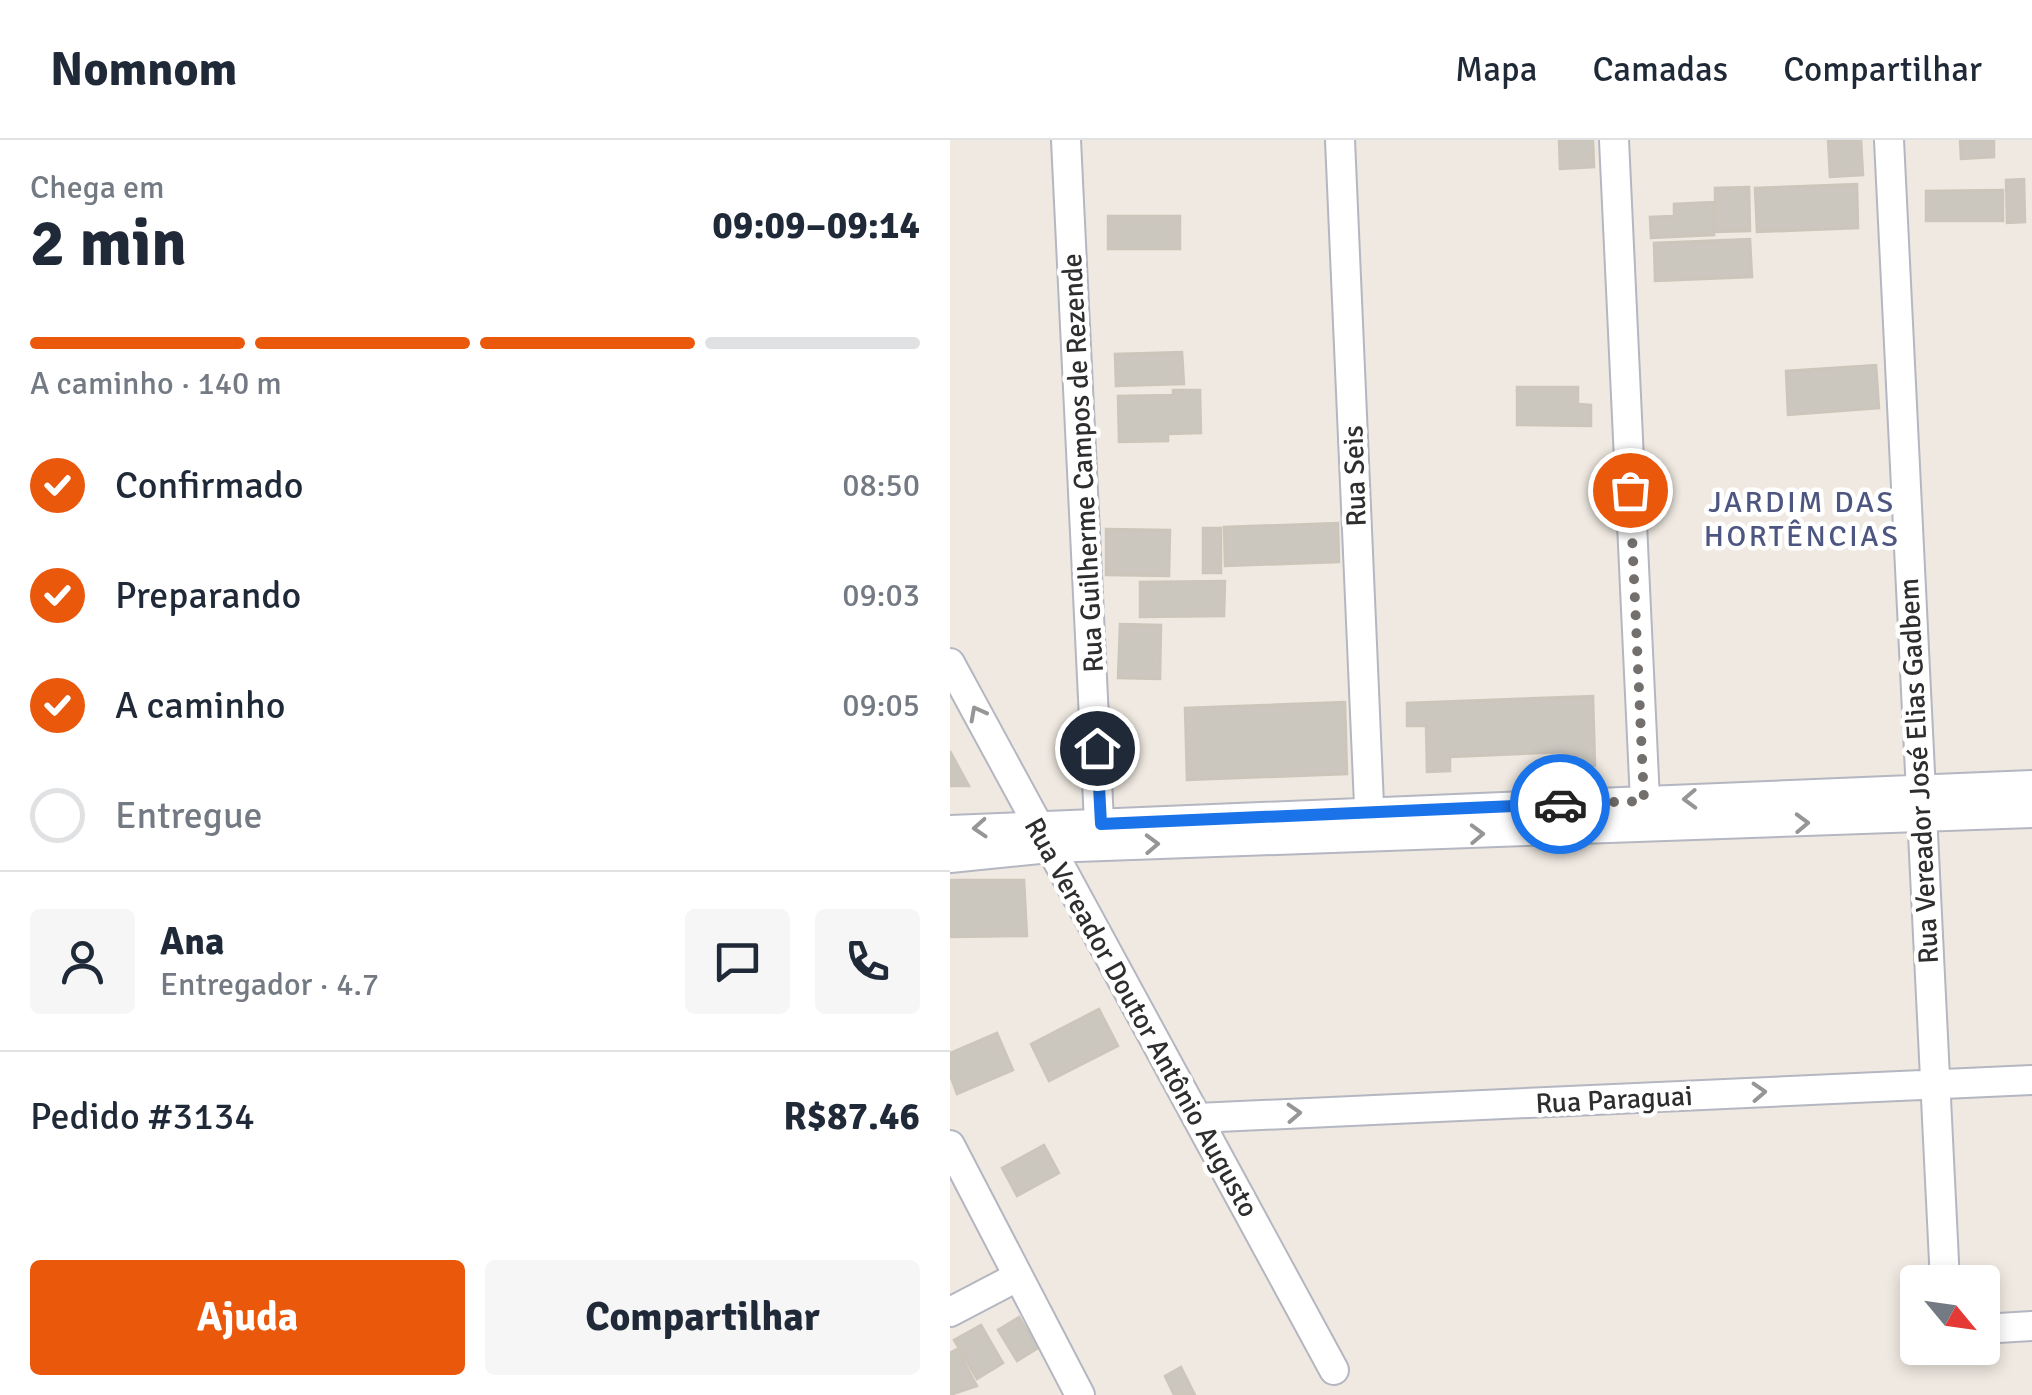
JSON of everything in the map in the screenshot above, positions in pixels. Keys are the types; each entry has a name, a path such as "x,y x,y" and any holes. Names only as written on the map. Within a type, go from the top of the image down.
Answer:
{"street":[{"name":"Rua Guilherme Campos de Rezende","path":"1066,140 1100,835"},
{"name":"Rua Seis","path":"1340,140 1370,824"},
{"path":"1614,140 1644,801"},
{"name":"Rua Vereador José Elias Gadbem","path":"1888,140 1944,1265"},
{"name":"Rua Vereador Doutor Antônio Augusto","path":"950,663 1334,1370"},
{"path":"1370,824 1644,801 2032,785"},
{"path":"950,830 1043,836 1370,824 1920,819 2032,814"},
{"path":"950,858 1043,836"},
{"name":"Rua Paraguai","path":"1197,1118 2032,1080"},
{"path":"950,1145 1080,1395"},
{"path":"950,1312 1018,1277"},
{"path":"2000,1328 2032,1326"}],"building":[{"path":"1559,140 1593,140 1594,167 1560,169"},
{"path":"1828,140 1861,140 1863,175 1830,177"},
{"path":"1960,140 1994,140 1994,157 1961,159"},
{"path":"2024,179 2025,222 2007,223 2006,180"},
{"path":"1857,184 1858,228 1757,232 1755,188"},
{"path":"1749,187 1750,231 1715,232 1715,188"},
{"path":"2003,190 2003,221 1926,221 1926,191"},
{"path":"1713,202 1714,235 1651,238 1650,217 1674,216 1674,204"},
{"path":"1108,216 1180,216 1180,249 1108,249"},
{"path":"1750,239 1752,277 1655,281 1654,243"},
{"path":"1182,352 1184,384 1116,386 1115,354"},
{"path":"1876,365 1879,408 1788,415 1786,371"},
{"path":"1517,387 1578,387 1578,404 1591,405 1591,426 1517,425"},
{"path":"1173,390 1200,390 1201,433 1168,434 1168,441 1119,442 1118,396 1173,395"},
{"path":"1338,523 1339,562 1225,566 1224,527"},
{"path":"1203,528 1221,528 1221,573 1203,573"},
{"path":"1106,529 1170,530 1169,576 1106,575"},
{"path":"1225,581 1224,616 1140,617 1140,582"},
{"path":"1120,624 1161,625 1160,679 1118,678"},
{"path":"1593,696 1595,766 1564,767 1564,752 1450,757 1450,771 1427,772 1426,726 1407,726 1407,703"},
{"path":"1345,702 1347,774 1187,780 1185,708"},
{"path":"950,751 969,786 950,786"},
{"path":"950,880 1024,880 1027,936 950,937"},
{"path":"1099,1009 1118,1046 1049,1081 1031,1044"},
{"path":"997,1033 1013,1070 957,1094 950,1075 950,1053"},
{"path":"1044,1145 1059,1173 1017,1196 1002,1168"},
{"path":"1019,1317 1038,1348 1017,1361 998,1330"},
{"path":"981,1325 1003,1363 977,1379 954,1340"},
{"path":"957,1349 977,1386 950,1395 950,1353"},
{"path":"1181,1367 1195,1395 1174,1395 1165,1376"}],"way so far":[{"path":"1560,804 1644,801 1630,490"}],"district":[{"name":"JARDIM DAS HORTÊNCIAS","path":"1802,519"}],"route":[{"path":"1097,748 1101,824 1560,804"}]}
